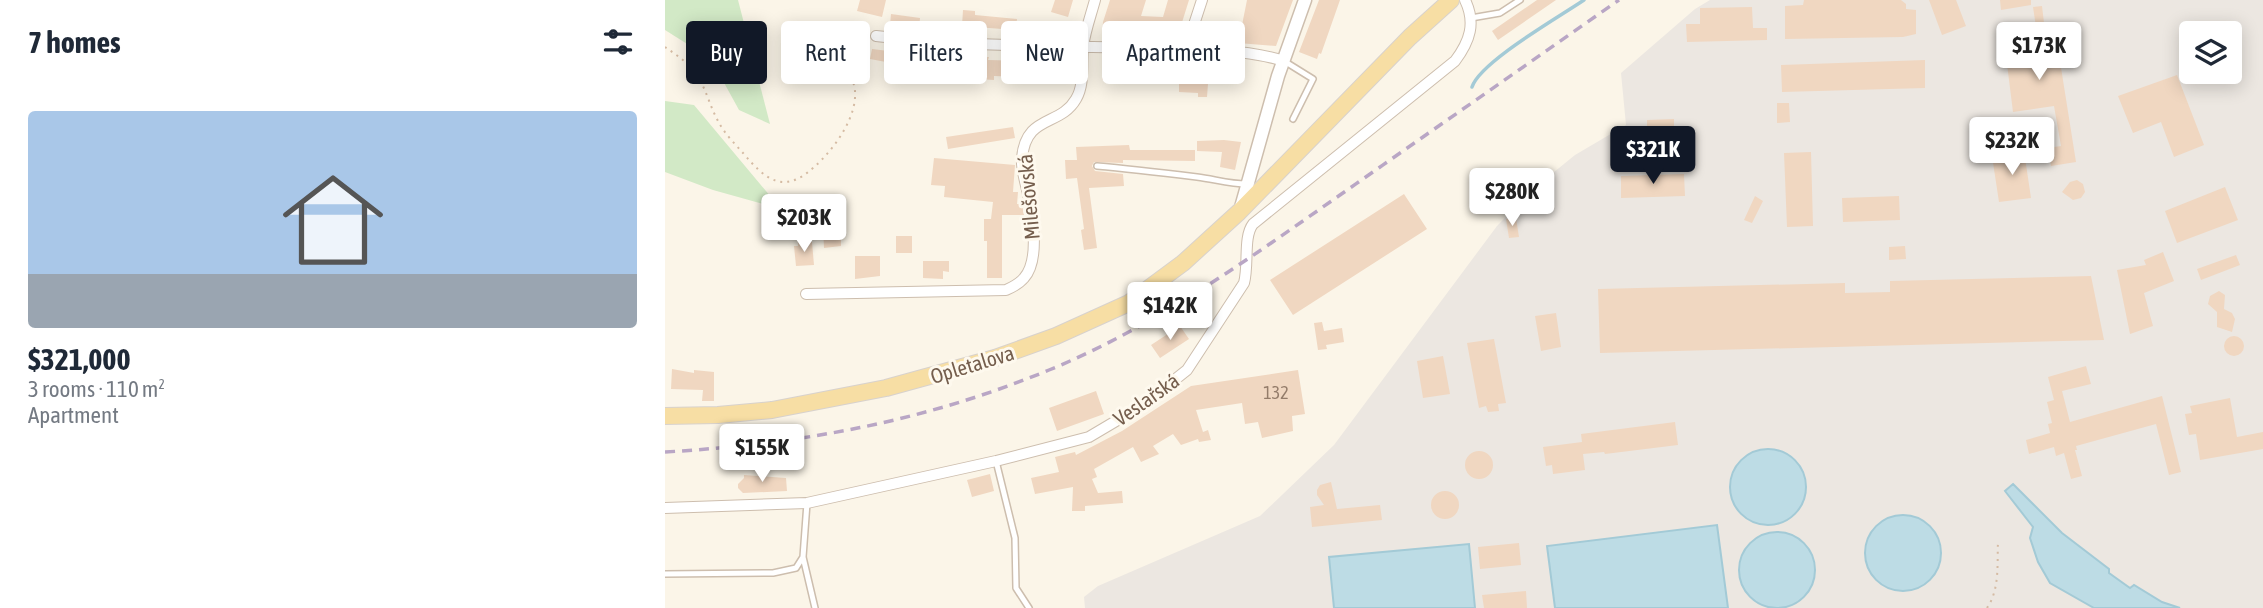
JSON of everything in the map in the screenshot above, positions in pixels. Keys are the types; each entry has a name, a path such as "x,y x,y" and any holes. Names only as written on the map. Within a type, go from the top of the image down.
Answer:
{"main road":[{"name":"Opletalova","path":"665,416 748,412 835,398 932,376 1056,336 1129,303 1183,263 1239,212 1451,0"}],"street":[{"path":"1088,27 1095,0"},
{"path":"1195,21 1202,0"},
{"path":"1239,212 1305,0"},
{"path":"1465,0 1471,18"},
{"name":"Veslařská","path":"665,508 807,503 996,461 1089,437 1143,405 1187,370 1244,283 1247,271 1247,233 1253,223 1455,61 1470,34 1471,18"},
{"path":"876,36 1001,45"},
{"path":"1245,54 1284,61"},
{"name":"Milešovská","path":"806,294 1006,290 1017,285 1026,276 1029,267 1034,228 1021,163 1023,146 1028,135 1043,122 1066,111 1075,101 1081,84"}],"lane":[{"path":"1471,18 1500,13 1520,0"},
{"path":"1284,61 1313,79 1293,119"},
{"path":"1097,166 1146,170 1226,184 1247,184"},
{"path":"996,461 1015,538 1016,588 1029,608"},
{"path":"807,503 803,557 815,608"},
{"path":"665,574 773,573 796,568 803,557"}],"path":[{"path":"665,47 695,72 718,121 733,141 765,176 781,183 797,179 818,163 842,131 853,110 856,98 854,85 841,56 838,39 842,34 876,36"},
{"path":"1987,608 1992,601 1997,578 1998,542"}],"shaded area":[{"path":"1710,0 2263,0 2263,608 2180,608 2162,602 2156,608 1085,608 1084,597 1098,586 1260,516 1334,445 1497,226 1532,190 1575,155 1626,125 1621,73 1695,9"}],"green space":[{"path":"665,0 738,0 743,21 686,21 686,43 665,30"},
{"path":"725,84 760,84 770,124 739,110"},
{"path":"665,101 694,105 781,209 713,190 665,172"}],"water":[{"path":"1768,449 1782,452 1795,460 1803,473 1806,487 1803,501 1795,514 1782,522 1768,525 1754,522 1741,514 1733,501 1730,487 1733,473 1741,460 1754,452"},
{"path":"2013,484 2062,533 2109,569 2109,573 2130,588 2134,585 2162,602 2180,608 2094,608 2050,583 2038,562 2030,538 2033,527 2005,491"},
{"path":"1903,515 1917,518 1930,526 1938,539 1941,553 1938,567 1930,580 1917,588 1903,591 1889,588 1876,580 1868,567 1865,553 1868,539 1876,526 1889,518"},
{"path":"1717,525 1728,608 1555,608 1547,546"},
{"path":"1777,532 1791,535 1804,543 1812,556 1815,570 1812,584 1804,597 1791,605 1777,608 1763,605 1750,597 1742,584 1739,570 1742,556 1750,543 1763,535"},
{"path":"1469,544 1475,608 1334,608 1329,557"}],"building":[{"path":"860,0 886,0 882,17 857,11"},
{"path":"1055,0 1073,0 1068,17 1051,12"},
{"path":"1110,0 1146,0 1141,16 1163,17 1168,0 1189,0 1182,21 1103,21"},
{"path":"1247,0 1293,0 1276,46 1245,44 1245,21 1243,21"},
{"path":"1319,0 1340,0 1317,59 1299,52"},
{"path":"1537,0 1556,0 1498,40 1492,31"},
{"path":"1804,0 1901,0 1906,4 1906,9 1916,10 1916,34 1903,37 1785,39 1785,6 1803,5"},
{"path":"1929,0 1956,0 1966,26 1942,35"},
{"path":"2000,0 2031,0 2031,5 2001,10"},
{"path":"2042,6 2048,57 2059,55 2076,162 2051,166 2048,148 2061,146 2054,106 2013,112 2003,32 2036,27 2033,7"},
{"path":"1752,7 1753,28 1767,28 1767,40 1687,42 1686,24 1700,24 1700,8"},
{"path":"963,10 975,11 975,15 1017,19 1001,21 1001,29 987,28 987,21 962,21"},
{"path":"891,14 920,18 920,21 890,21"},
{"path":"872,49 884,50 884,62 870,59"},
{"path":"987,57 988,60 1001,60 1001,76 994,76 994,80 987,80"},
{"path":"1925,60 1925,88 1782,92 1781,65"},
{"path":"2177,75 2204,145 2174,157 2161,122 2133,133 2118,96"},
{"path":"1179,84 1208,84 1207,97 1198,97 1198,93 1179,92"},
{"path":"1777,103 1789,103 1790,122 1777,123"},
{"path":"1674,119 1674,129 1647,129 1647,120"},
{"path":"1013,127 1015,138 948,149 946,137"},
{"path":"1197,141 1241,142 1235,170 1220,167 1222,152 1197,151"},
{"path":"1129,145 1130,150 1195,150 1195,161 1094,162 1092,166 1095,171 1123,174 1124,186 1089,188 1097,248 1084,250 1077,178 1066,179 1065,160 1077,160 1076,147"},
{"path":"2024,151 2031,198 1999,202 1992,156"},
{"path":"1811,152 1813,226 1787,227 1784,153"},
{"path":"934,158 1015,165 1013,192 1018,192 1017,204 1022,204 1024,215 1002,215 1002,278 987,278 984,219 991,219 993,202 944,197 945,186 931,185"},
{"path":"1684,174 1685,196 1621,198 1621,176"},
{"path":"2077,180 2083,184 2085,192 2081,198 2073,200 2062,192 2070,182"},
{"path":"2225,187 2238,220 2177,243 2165,211"},
{"path":"1404,194 1427,229 1293,315 1270,280"},
{"path":"1755,196 1763,201 1752,223 1744,220"},
{"path":"1899,196 1900,220 1843,222 1842,198"},
{"path":"1516,218 1519,237 1509,238 1506,219"},
{"path":"823,227 841,228 841,246 824,248"},
{"path":"896,236 912,236 912,253 896,253"},
{"path":"798,242 812,242 814,265 796,266 794,246 798,246"},
{"path":"1905,246 1906,259 1889,260 1889,247"},
{"path":"2163,252 2174,281 2144,293 2153,326 2130,334 2117,270 2146,265 2144,260"},
{"path":"2236,255 2240,265 2201,280 2197,269"},
{"path":"855,256 880,256 880,276 855,279"},
{"path":"923,261 949,261 949,272 943,271 943,279 923,278"},
{"path":"2091,276 2104,340 1600,353 1598,289 1845,283 1845,293 1890,292 1890,281"},
{"path":"2219,291 2225,295 2224,309 2232,313 2235,319 2232,332 2217,327 2217,312 2208,304 2210,296"},
{"path":"1556,313 1561,347 1541,351 1535,316"},
{"path":"1322,322 1324,331 1342,328 1344,342 1326,345 1327,349 1318,350 1314,323"},
{"path":"1180,326 1189,339 1160,358 1151,345"},
{"path":"2234,336 2241,339 2244,346 2241,353 2234,356 2227,353 2224,346 2227,339"},
{"path":"1494,339 1506,403 1498,404 1499,411 1488,412 1486,406 1479,408 1467,343"},
{"path":"1443,356 1450,394 1423,398 1417,361"},
{"path":"2086,366 2091,384 2062,391 2070,422 2162,396 2181,472 2169,475 2156,424 2076,446 2082,476 2071,479 2064,453 2056,456 2054,447 2029,454 2026,440 2050,433 2048,424 2052,423 2047,402 2054,400 2048,377"},
{"path":"672,369 694,373 694,370 714,372 714,401 702,401 703,390 671,389"},
{"path":"1298,370 1305,414 1292,416 1293,431 1262,438 1258,422 1245,424 1242,403 1196,410 1203,432 1208,430 1211,440 1199,442 1198,439 1181,445 1173,434 1153,446 1159,454 1141,462 1133,447 1094,469 1097,477 1092,479 1098,493 1122,491 1123,503 1085,506 1085,511 1072,511 1073,487 1035,494 1031,478 1059,472 1055,457 1075,452 1076,455 1122,431 1191,386"},
{"path":"1096,391 1104,414 1057,431 1049,408"},
{"path":"2230,398 2237,437 2263,432 2263,449 2200,460 2196,434 2189,435 2185,414 2192,413 2190,406"},
{"path":"1675,422 1678,445 1583,454 1585,470 1553,474 1552,465 1546,466 1543,447 1582,442 1581,434"},
{"path":"1479,451 1489,455 1493,465 1489,475 1479,479 1469,475 1465,465 1469,455"},
{"path":"990,474 994,491 972,497 967,480"},
{"path":"744,475 786,478 787,491 743,493 738,484"},
{"path":"1331,482 1337,509 1380,505 1382,520 1312,527 1310,507 1324,505 1317,495 1317,490 1320,485"},
{"path":"1445,491 1455,495 1459,505 1455,515 1445,519 1435,515 1431,505 1435,495"},
{"path":"1519,543 1521,565 1480,569 1478,547"},
{"path":"1526,591 1527,608 1484,608 1482,595"}],"waterway":[{"path":"1472,87 1489,65 1504,53 1584,0"}],"railway":[{"path":"665,452 813,436 908,417 1002,388 1088,353 1163,313 1235,268 1619,0"}]}
